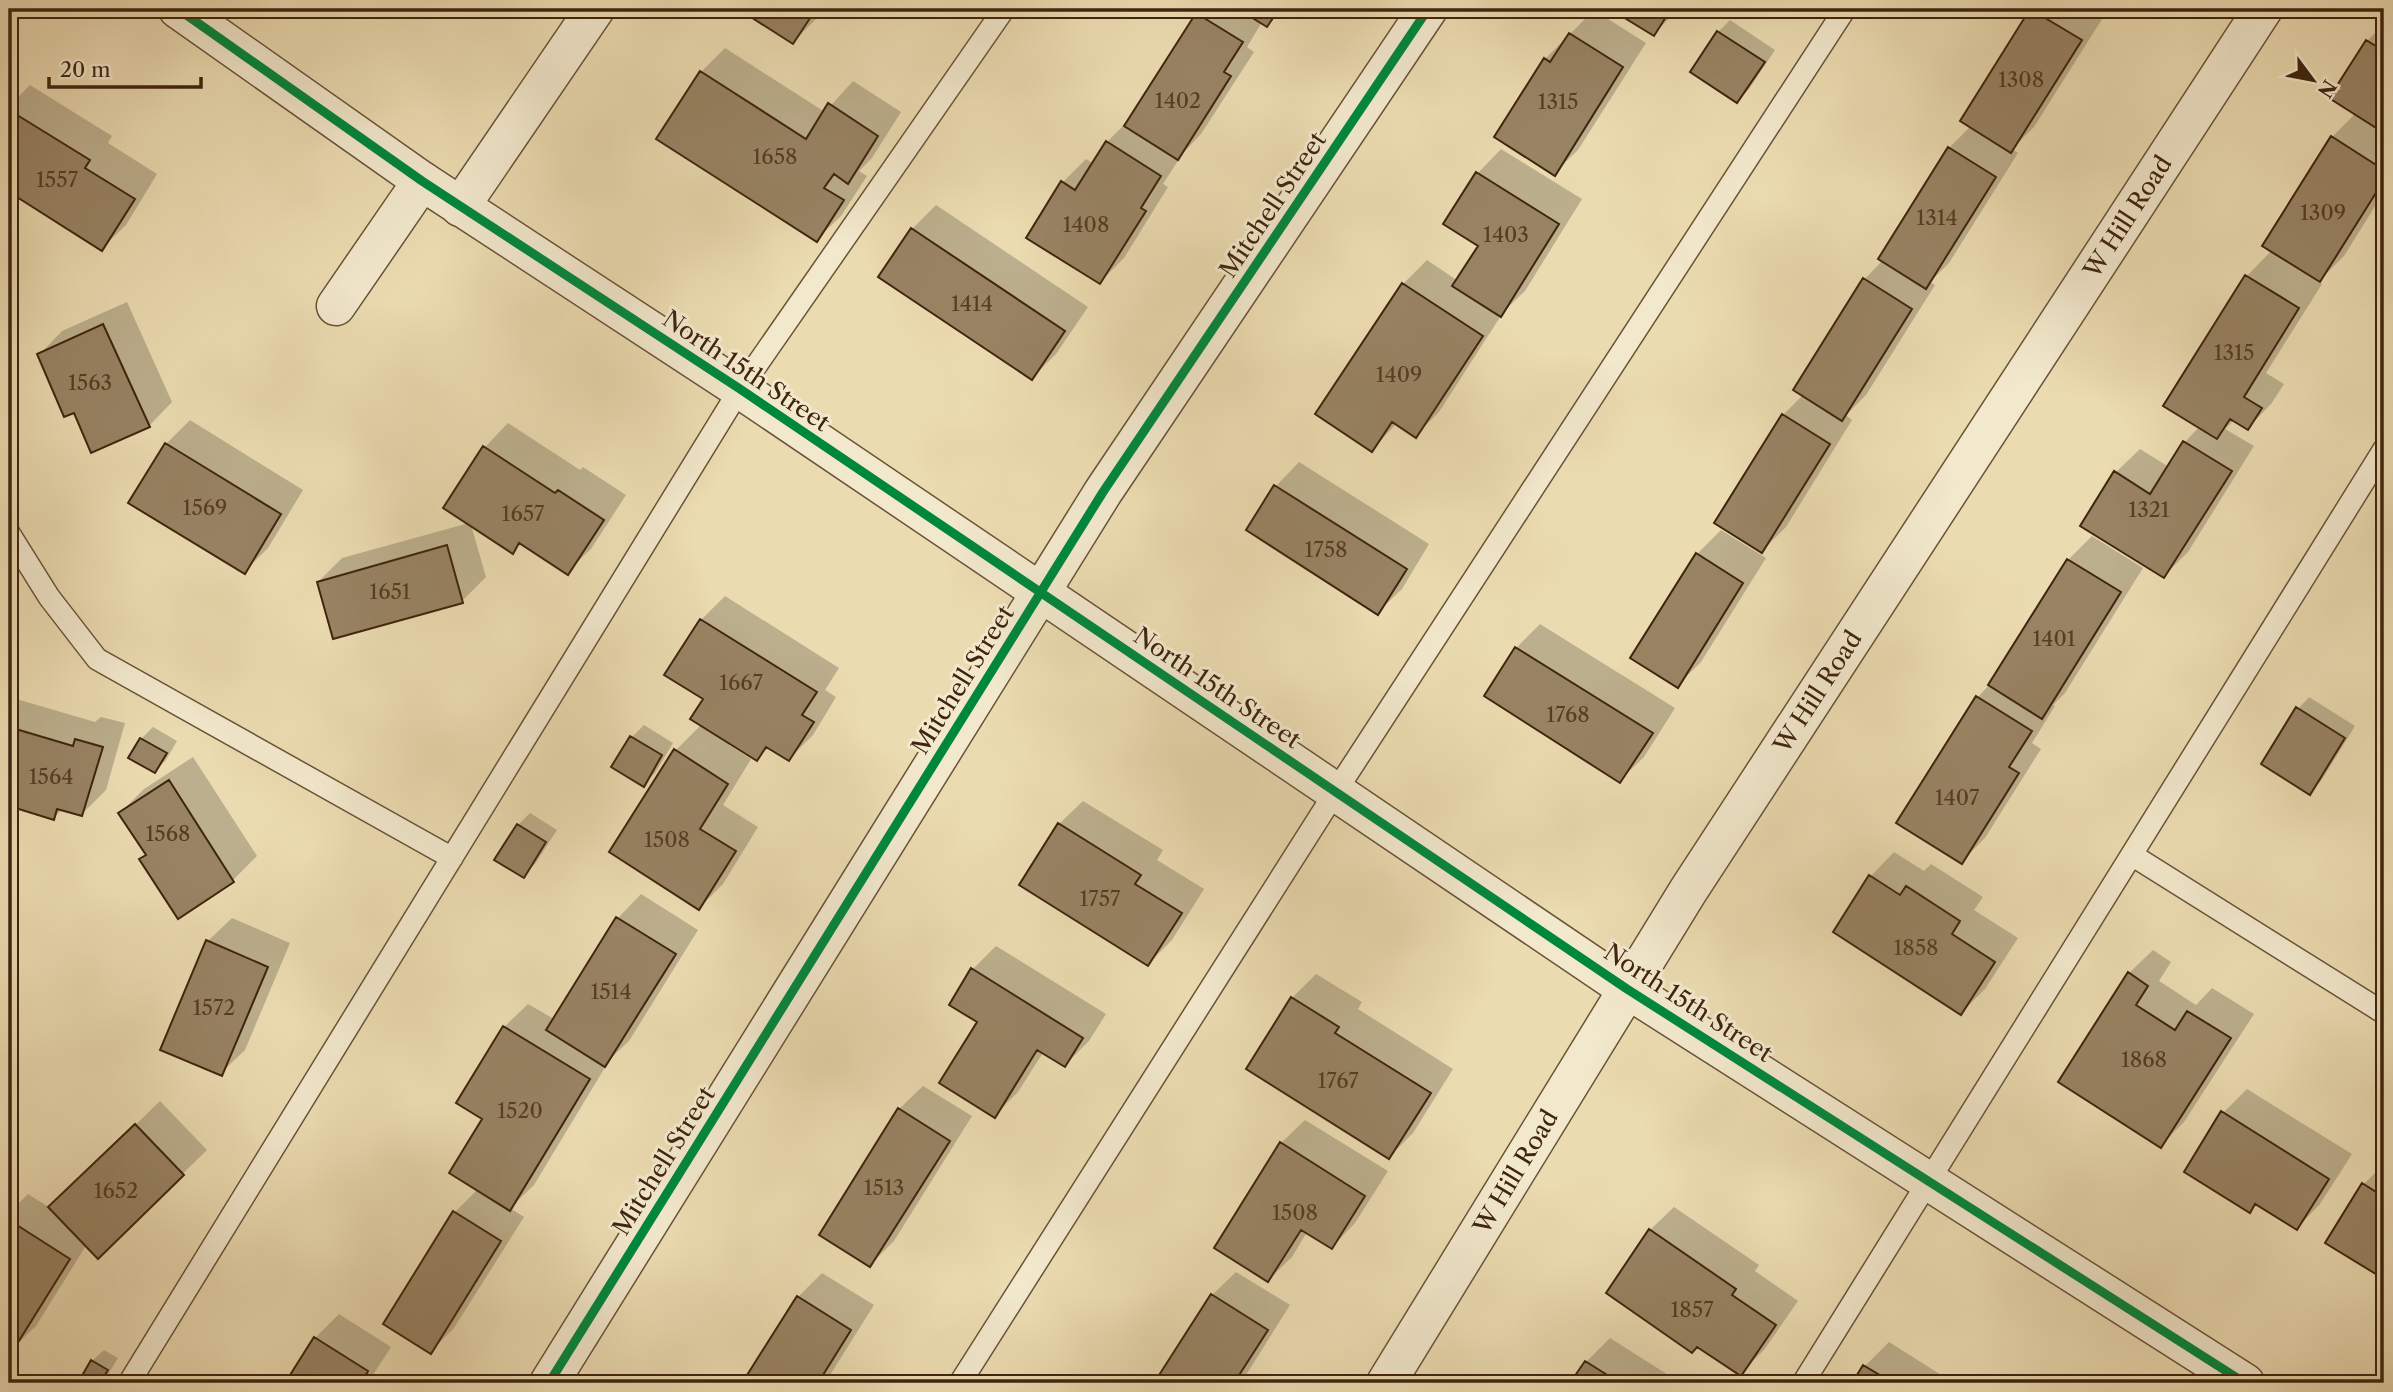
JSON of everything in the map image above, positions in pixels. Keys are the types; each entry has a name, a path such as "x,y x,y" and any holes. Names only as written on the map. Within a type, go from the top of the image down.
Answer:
{"street":[{"name":"North 15th Street","path":"178,9 422,181 740,389 1628,989 2245,1383"},
{"path":"460,206 595,9"},
{"name":"Mitchell Street","path":"549,1383 1103,492 1428,9"},
{"name":"W Hill Road","path":"1386,1383 1711,856 2263,9"},
{"path":"336,306 422,181"}],"lane":[{"path":"129,1383 740,389 1004,9"},
{"path":"960,1383 1336,791 1845,9"},
{"path":"1803,1383 2384,449"},
{"path":"9,533 50,597 97,659 452,858"},
{"path":"2132,855 2384,1013"}],"building":[{"path":"745,9 816,9 793,44 743,12"},
{"path":"1238,9 1279,9 1267,27"},
{"path":"1610,9 1671,9 1654,36"},
{"path":"2030,9 2082,40 2011,153 1960,121"},
{"path":"1196,13 1243,42 1224,72 1231,76 1178,160 1124,126"},
{"path":"1717,31 1765,62 1737,103 1690,72"},
{"path":"1569,33 1623,67 1555,176 1494,137 1544,58 1550,62"},
{"path":"2366,40 2384,51 2384,133 2329,98"},
{"path":"700,71 806,139 828,103 878,136 848,184 834,174 824,188 844,200 817,242 656,139"},
{"path":"9,110 90,160 85,168 135,199 102,251 9,192"},
{"path":"2331,136 2384,170 2384,180 2320,282 2262,246"},
{"path":"1106,141 1161,176 1141,208 1146,211 1100,284 1026,238 1061,181 1075,190"},
{"path":"1948,147 1996,177 1926,289 1878,259"},
{"path":"1476,172 1559,224 1501,317 1452,286 1478,246 1443,224"},
{"path":"911,228 1065,331 1032,380 878,277"},
{"path":"2245,275 2299,308 2244,397 2262,408 2248,430 2230,419 2217,439 2163,406"},
{"path":"1863,278 1912,309 1842,421 1793,390"},
{"path":"1402,283 1483,336 1416,438 1392,422 1372,452 1315,414"},
{"path":"103,324 150,427 91,453 74,413 64,417 37,354"},
{"path":"1782,414 1830,444 1762,553 1714,523"},
{"path":"2183,441 2232,471 2164,578 2080,526 2114,471 2150,494"},
{"path":"165,443 281,514 245,574 128,503"},
{"path":"483,446 555,493 558,490 604,520 568,575 519,543 513,554 443,508"},
{"path":"1274,485 1407,569 1378,615 1246,530"},
{"path":"447,545 463,603 333,639 317,582"},
{"path":"1696,553 1743,583 1678,688 1630,658"},
{"path":"2067,559 2121,592 2042,719 1988,685"},
{"path":"700,619 817,692 802,715 814,722 789,761 766,747 757,761 690,719 703,699 664,675"},
{"path":"1515,647 1653,733 1620,783 1484,696"},
{"path":"1976,696 2032,731 2009,767 2019,773 1962,864 1896,823"},
{"path":"2296,707 2345,738 2310,795 2261,764"},
{"path":"9,727 73,746 75,739 103,747 82,816 57,809 54,820 9,806"},
{"path":"630,736 662,755 644,787 611,767"},
{"path":"140,738 167,753 155,773 128,758"},
{"path":"674,749 728,784 700,829 736,851 699,910 609,852"},
{"path":"169,780 234,882 178,919 139,859 146,855 118,813"},
{"path":"1058,823 1141,875 1135,884 1182,913 1148,966 1019,885"},
{"path":"517,824 546,842 524,878 494,860"},
{"path":"1869,875 1900,895 1906,886 1960,921 1952,934 1995,962 1961,1015 1833,932"},
{"path":"616,917 676,954 605,1067 546,1030"},
{"path":"206,940 268,967 222,1076 160,1050"},
{"path":"971,968 1083,1038 1065,1067 1037,1050 995,1118 939,1083 977,1022 949,1005"},
{"path":"2128,972 2148,986 2136,1005 2175,1030 2187,1011 2231,1038 2161,1148 2058,1082"},
{"path":"1291,997 1339,1027 1335,1033 1431,1093 1389,1159 1246,1069"},
{"path":"503,1026 590,1079 510,1211 449,1173 482,1119 456,1103"},
{"path":"898,1108 950,1141 870,1267 819,1235"},
{"path":"2221,1111 2329,1179 2297,1230 2255,1204 2250,1213 2184,1172"},
{"path":"135,1124 184,1175 98,1259 48,1207"},
{"path":"1280,1142 1365,1196 1332,1249 1301,1230 1268,1282 1214,1248"},
{"path":"2362,1183 2384,1197 2384,1279 2325,1243"},
{"path":"453,1211 501,1241 431,1354 383,1324"},
{"path":"9,1220 70,1259 12,1352 9,1350"},
{"path":"1649,1229 1736,1289 1732,1295 1776,1325 1741,1376 1697,1347 1692,1353 1606,1293"},
{"path":"1211,1294 1268,1330 1234,1383 1154,1383"},
{"path":"797,1296 851,1330 818,1383 742,1383"},
{"path":"314,1337 368,1371 361,1383 285,1383"},
{"path":"91,1360 108,1370 100,1383 79,1381"},
{"path":"1585,1361 1620,1383 1570,1383"},
{"path":"1863,1365 1893,1383 1852,1383"}],"cycle path":[{"path":"178,9 422,181 740,389 1627,989 2245,1383"},
{"path":"549,1383 1103,492 1428,9"}]}
